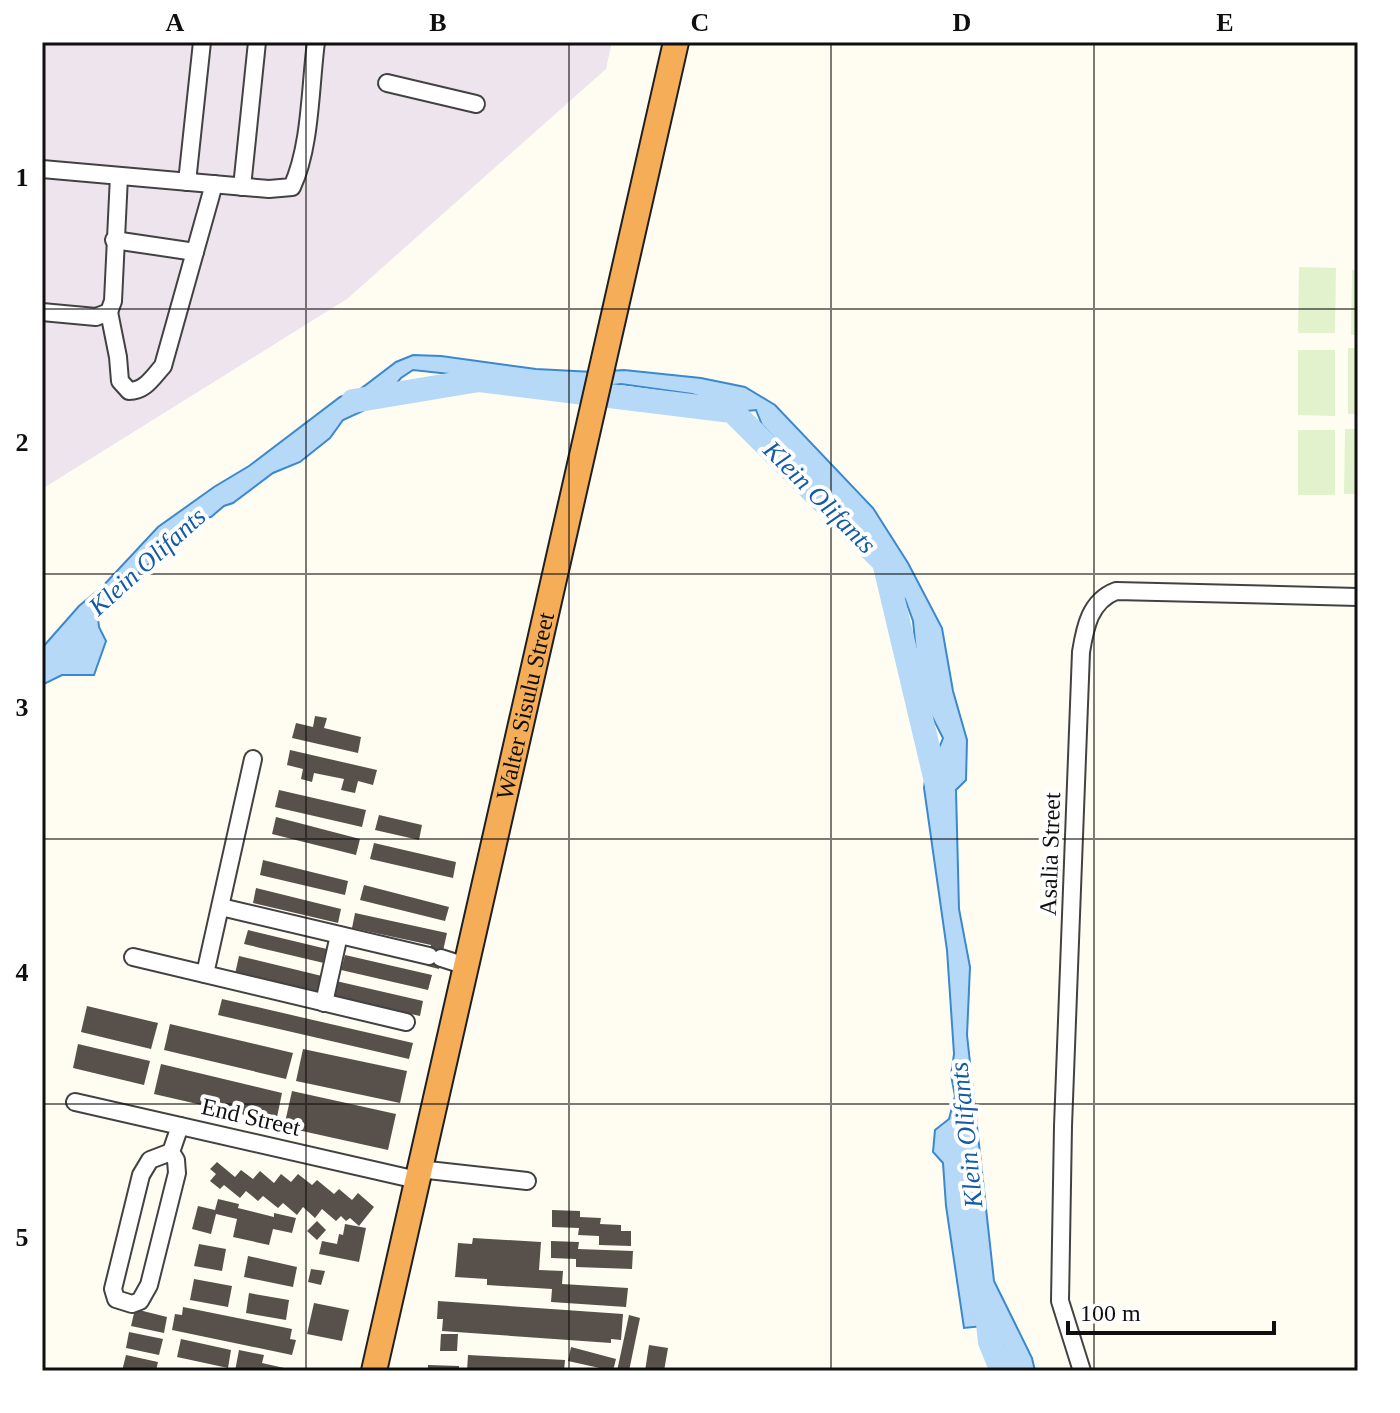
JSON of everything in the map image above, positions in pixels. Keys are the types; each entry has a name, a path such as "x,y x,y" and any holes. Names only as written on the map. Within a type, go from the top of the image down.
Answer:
{"highway":[{"name":"Walter Sisulu Street","path":"374,1371 676,42"}],"street":[{"path":"187,182 202,42"},
{"path":"242,187 257,42"},
{"path":"42,179 42,169 269,189 292,187 304,140 316,42"},
{"path":"387,83 476,104"},
{"path":"119,176 113,301 109,312 120,381 129,391 145,387 163,366 214,184"},
{"path":"114,240 195,252"},
{"path":"42,312 86,317 103,316 109,312"},
{"name":"Asalia Street","path":"1082,1371 1060,1301 1063,1126 1081,652 1089,617 1104,595 1116,591 1358,597"},
{"path":"205,974 253,759"},
{"path":"221,907 466,966"},
{"path":"324,1003 339,935"},
{"path":"133,957 406,1022"},
{"name":"End Street","path":"75,1102 418,1175 527,1181"},
{"path":"171,1152 180,1126"},
{"path":"171,1152 176,1160 177,1173 149,1285 140,1301 125,1303 116,1299 113,1289 141,1175 150,1160 171,1152"}],"shaded area":[{"path":"42,42 612,42 606,69 347,299 42,489"}],"green space":[{"path":"1299,267 1336,268 1335,333 1298,333"},
{"path":"1352,270 1358,270 1358,335 1351,335"},
{"path":"1348,348 1358,348 1358,414 1348,414"},
{"path":"1298,350 1335,350 1335,416 1298,415"},
{"path":"1345,429 1358,429 1358,494 1344,494"},
{"path":"1298,430 1335,430 1335,495 1298,495"}],"water":[{"path":"413,355 536,369 624,370 701,378 745,387 775,405 873,508 908,563 942,628 953,691 967,740 966,780 956,790 959,909 970,967 967,1035 994,1281 1032,1358 1035,1371 989,1371 1004,1358 1004,1348 996,1330 983,1326 964,1328 946,1206 943,1163 933,1152 935,1130 949,1119 955,1096 951,1075 954,1054 947,950 924,788 943,738 920,693 913,621 905,599 880,575 862,530 762,425 756,410 747,411 692,394 621,384 590,388 488,374 459,375 413,370 401,378 380,403 343,420 330,438 300,462 273,473 233,503 211,517 203,518 131,579 98,618 106,641 94,675 62,675 42,685 42,648 158,527 249,466 340,397 359,390 396,362"}],"building":[{"path":"315,716 327,718 324,728 361,737 358,753 292,738 296,723 313,727"},
{"path":"290,750 377,770 373,785 358,781 355,793 341,790 344,779 314,773 312,782 301,779 303,769 287,765"},
{"path":"279,790 366,810 362,827 275,807"},
{"path":"379,815 422,825 419,840 375,830"},
{"path":"276,817 360,839 356,855 272,834"},
{"path":"374,843 456,862 453,878 370,859"},
{"path":"263,860 348,881 345,895 260,875"},
{"path":"364,885 449,907 445,921 360,900"},
{"path":"256,888 341,909 338,923 253,903"},
{"path":"355,913 447,933 439,969 427,966 431,945 352,928"},
{"path":"248,930 331,950 328,964 244,944"},
{"path":"345,955 432,975 428,990 341,970"},
{"path":"239,956 326,977 321,994 235,974"},
{"path":"336,981 423,1001 420,1016 333,997"},
{"path":"222,999 413,1043 409,1059 218,1015"},
{"path":"87,1006 158,1023 151,1049 81,1032"},
{"path":"170,1024 293,1053 286,1079 164,1050"},
{"path":"78,1044 150,1061 144,1085 73,1068"},
{"path":"303,1049 407,1071 400,1103 296,1081"},
{"path":"161,1064 282,1093 276,1122 154,1094"},
{"path":"292,1091 396,1114 388,1150 284,1127"},
{"path":"217,1162 235,1177 241,1170 253,1179 260,1171 274,1183 281,1174 291,1182 298,1174 312,1185 317,1180 334,1194 339,1189 352,1200 358,1193 374,1207 359,1226 350,1218 346,1221 341,1216 336,1221 322,1209 315,1218 303,1207 297,1215 283,1203 278,1208 263,1196 258,1201 246,1191 240,1198 224,1185 220,1189 210,1181 216,1174 210,1169"},
{"path":"218,1199 239,1204 238,1208 274,1217 274,1213 296,1218 292,1233 273,1229 269,1245 233,1237 237,1219 216,1214 211,1234 192,1229 198,1206 215,1210"},
{"path":"552,1210 580,1211 580,1217 601,1218 600,1224 621,1225 621,1231 631,1231 631,1246 599,1245 599,1236 578,1235 579,1228 552,1227"},
{"path":"317,1221 326,1230 317,1240 307,1231"},
{"path":"345,1224 366,1228 359,1262 319,1254 322,1241 337,1244"},
{"path":"473,1238 541,1242 539,1270 563,1271 562,1284 628,1288 626,1307 551,1302 552,1289 487,1285 487,1279 455,1277 458,1243 472,1244"},
{"path":"551,1241 579,1242 578,1249 633,1251 632,1269 576,1267 576,1259 551,1258"},
{"path":"199,1244 226,1249 222,1271 194,1266"},
{"path":"248,1256 297,1267 293,1287 244,1277"},
{"path":"311,1269 325,1271 321,1285 308,1282"},
{"path":"194,1279 232,1286 228,1307 190,1300"},
{"path":"249,1293 289,1300 286,1320 246,1313"},
{"path":"438,1301 623,1314 621,1340 611,1339 611,1343 442,1331 443,1319 437,1319"},
{"path":"314,1303 349,1310 342,1341 307,1334"},
{"path":"183,1307 292,1329 290,1339 296,1340 292,1355 172,1330 175,1314 182,1315"},
{"path":"135,1309 167,1317 164,1333 131,1326"},
{"path":"629,1315 640,1318 629,1371 617,1371"},
{"path":"129,1332 163,1339 159,1355 126,1348"},
{"path":"441,1334 458,1334 457,1351 440,1351"},
{"path":"181,1339 231,1350 228,1368 177,1357"},
{"path":"649,1345 668,1348 664,1371 645,1371"},
{"path":"571,1347 616,1359 613,1371 568,1361"},
{"path":"239,1350 264,1355 262,1363 284,1368 283,1371 235,1371"},
{"path":"126,1355 158,1362 156,1371 122,1371"},
{"path":"468,1355 565,1360 564,1371 467,1371"},
{"path":"428,1365 459,1366 459,1371 428,1371"}],"waterway":[{"name":"Klein Olifants","path":"353,401 479,380 732,411 884,562 939,794"},
{"name":"Klein Olifants","path":"985,1296 990,1342 1002,1371"}]}
